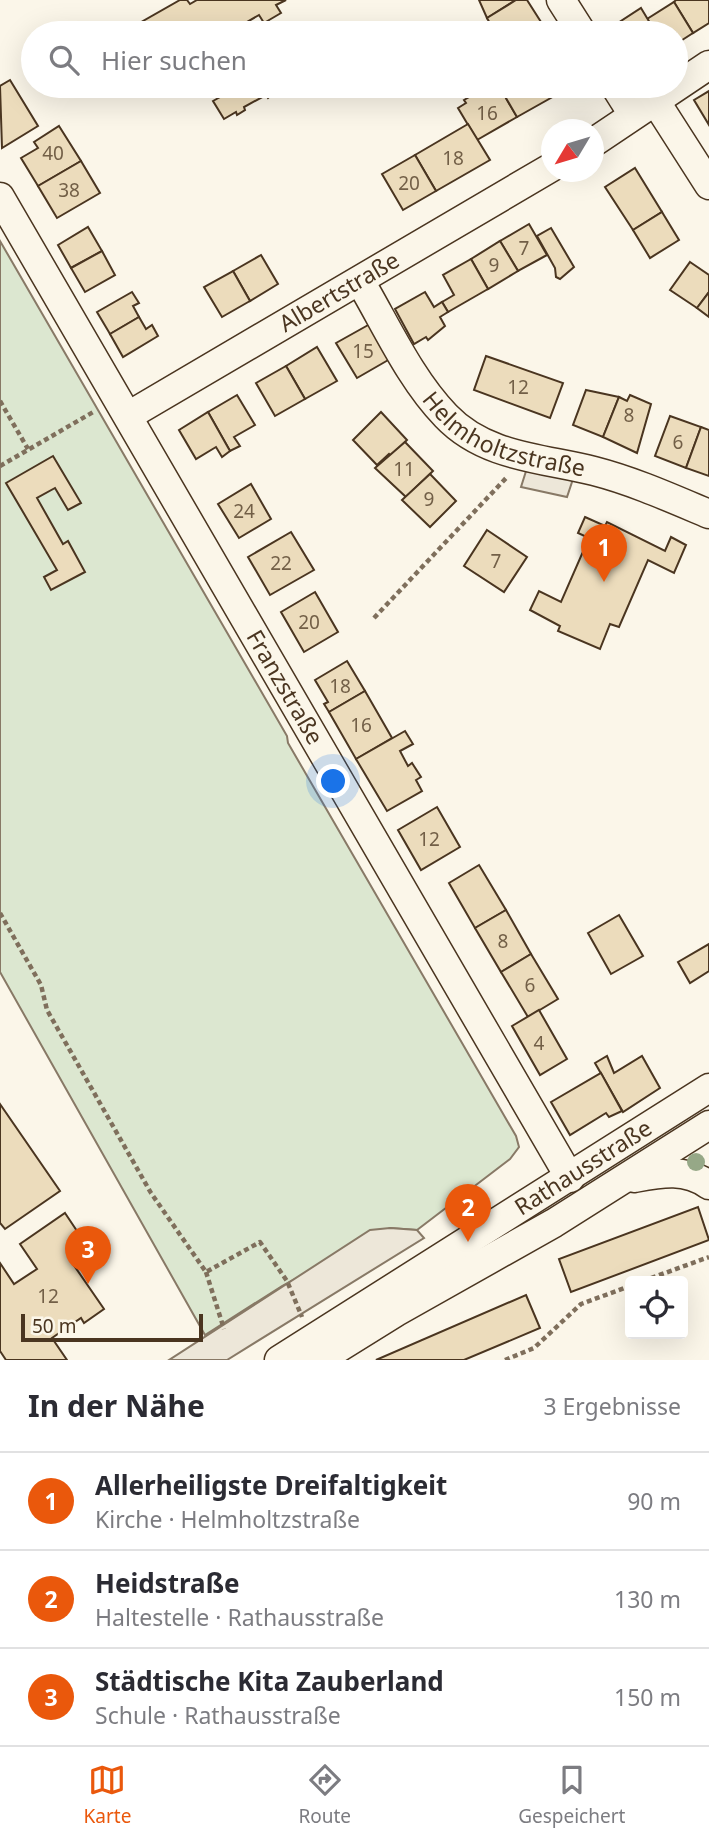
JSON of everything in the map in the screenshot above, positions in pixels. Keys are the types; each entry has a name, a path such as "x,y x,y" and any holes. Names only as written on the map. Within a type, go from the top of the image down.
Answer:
{"street":[{"path":"561,0 574,21"},
{"path":"688,78 709,65"},
{"path":"632,98 643,106 709,185"},
{"path":"604,134 656,98"},
{"name":"Albertstraße","path":"123,408 360,281 541,173"},
{"name":"Franzstraße","path":"0,197 570,1178"},
{"name":"Helmholtzstraße","path":"360,281 425,390 445,416 468,435 526,458 594,471 709,514"},
{"name":"Rathausstraße","path":"279,1360 709,1088"},
{"name":"Rathausstraße","path":"319,1360 624,1180 709,1125"},
{"path":"624,1180 662,1172 684,1173 709,1185"}],"path":[{"path":"0,401 28,449"},
{"path":"0,467 28,449 123,408"},
{"path":"374,618 526,458"},
{"path":"0,913 41,985 47,1010 144,1182 206,1272 224,1329"},
{"path":"206,1272 260,1242 287,1281"},
{"path":"657,1276 709,1257"},
{"path":"505,1360 534,1348 581,1304 625,1288"}],"green space":[{"path":"0,241 287,736 288,743 516,1136 519,1147 510,1159 417,1230 390,1228 282,1286 205,1335 0,972"}],"shaded area":[{"path":"527,468 573,479 567,497 521,487"},
{"path":"370,1230 417,1230 424,1238 227,1360 169,1360"}],"building":[{"path":"180,0 187,0 190,4 197,0 286,0 276,5 281,13 267,21 263,21 259,15 249,21 143,21"},
{"path":"479,0 516,0 487,18"},
{"path":"516,0 527,0 540,21 489,21 487,18"},
{"path":"709,0 709,23 693,33 674,2"},
{"path":"674,2 686,21 648,21 647,19"},
{"path":"641,8 649,21 621,21"},
{"path":"10,80 38,126 2,148 0,86"},
{"path":"709,91 709,125 694,100"},
{"path":"218,98 260,98 244,107 245,110 237,115 236,112 224,119 213,101"},
{"path":"506,98 517,117 477,140 458,108 466,103 464,100"},
{"path":"506,98 551,98 517,117"},
{"path":"468,124 490,160 436,191 415,155"},
{"path":"59,126 81,161 38,186 21,158 38,148 34,142"},
{"path":"415,155 436,191 403,210 382,174"},
{"path":"81,161 100,193 57,218 38,186"},
{"path":"635,168 662,212 633,230 605,187"},
{"path":"662,212 679,240 650,258 633,230"},
{"path":"529,224 547,255 518,271 500,241"},
{"path":"88,227 102,251 71,268 58,245"},
{"path":"551,228 574,267 560,279 556,277 555,268 537,236"},
{"path":"500,241 518,271 488,289 471,259"},
{"path":"102,251 115,275 85,292 71,268"},
{"path":"261,255 278,284 250,301 233,271"},
{"path":"471,259 488,289 448,312 442,302 454,295 443,275"},
{"path":"690,262 709,275 709,292 697,308 670,290"},
{"path":"233,271 250,301 222,317 204,287"},
{"path":"132,292 139,303 133,306 139,317 110,334 97,312"},
{"path":"425,292 434,307 442,302 448,312 440,317 445,326 428,340 426,337 414,344 395,309"},
{"path":"709,292 709,317 697,308"},
{"path":"139,317 146,329 152,325 158,336 123,357 110,334"},
{"path":"370,324 390,359 357,378 336,343"},
{"path":"317,347 337,381 305,399 286,366"},
{"path":"486,356 563,383 550,418 474,390"},
{"path":"286,366 305,399 275,416 256,383"},
{"path":"586,390 619,397 603,437 573,425"},
{"path":"237,395 255,425 234,437 240,446 230,451 208,412"},
{"path":"630,395 651,404 637,453 603,437 619,397 627,401"},
{"path":"208,412 230,451 222,457 216,447 196,459 179,430"},
{"path":"381,412 407,440 377,465 353,440"},
{"path":"670,416 701,427 686,468 655,456"},
{"path":"701,427 709,430 709,476 686,468"},
{"path":"405,442 433,471 406,497 375,468"},
{"path":"53,456 81,503 68,510 55,488 37,498 63,544 68,541 85,572 51,590 44,577 57,570 6,483"},
{"path":"430,474 456,501 430,527 402,500"},
{"path":"251,484 271,519 239,538 218,504"},
{"path":"585,517 605,526 607,522 665,551 671,537 686,545 674,573 648,560 619,627 610,624 600,649 558,631 560,626 530,610 539,591 561,602 589,538 578,533"},
{"path":"487,530 527,557 504,592 464,566"},
{"path":"291,532 314,570 270,595 248,557"},
{"path":"315,592 338,632 304,652 281,612"},
{"path":"347,661 365,691 329,712 324,704 328,702 315,680"},
{"path":"365,691 392,738 356,759 329,712"},
{"path":"405,731 413,744 400,751 408,766 412,763 421,777 416,780 422,791 387,811 356,759"},
{"path":"437,807 460,847 421,870 398,830"},
{"path":"479,865 506,910 475,928 449,883"},
{"path":"506,910 531,954 501,972 475,928"},
{"path":"619,915 643,956 611,974 588,933"},
{"path":"709,944 709,971 690,983 678,962"},
{"path":"531,954 558,999 528,1017 501,972"},
{"path":"539,1010 567,1059 540,1075 512,1026"},
{"path":"607,1056 614,1073 642,1056 660,1088 623,1112 595,1063"},
{"path":"601,1073 622,1111 609,1117 606,1113 570,1135 551,1102"},
{"path":"0,1104 60,1191 5,1229 0,1223"},
{"path":"698,1207 709,1240 571,1292 559,1259"},
{"path":"65,1213 91,1252 73,1264 104,1309 84,1323 81,1318 52,1338 67,1360 6,1360 0,1351 0,1263 14,1284 37,1269 20,1244"},
{"path":"526,1295 540,1328 464,1360 376,1360"}],"place":[{"name":"Allerheiligste Dreifaltigkeit","path":"604,582"},
{"name":"Heidstraße","path":"468,1242"},
{"name":"Städtische Kita Zauberland","path":"88,1284"}]}
